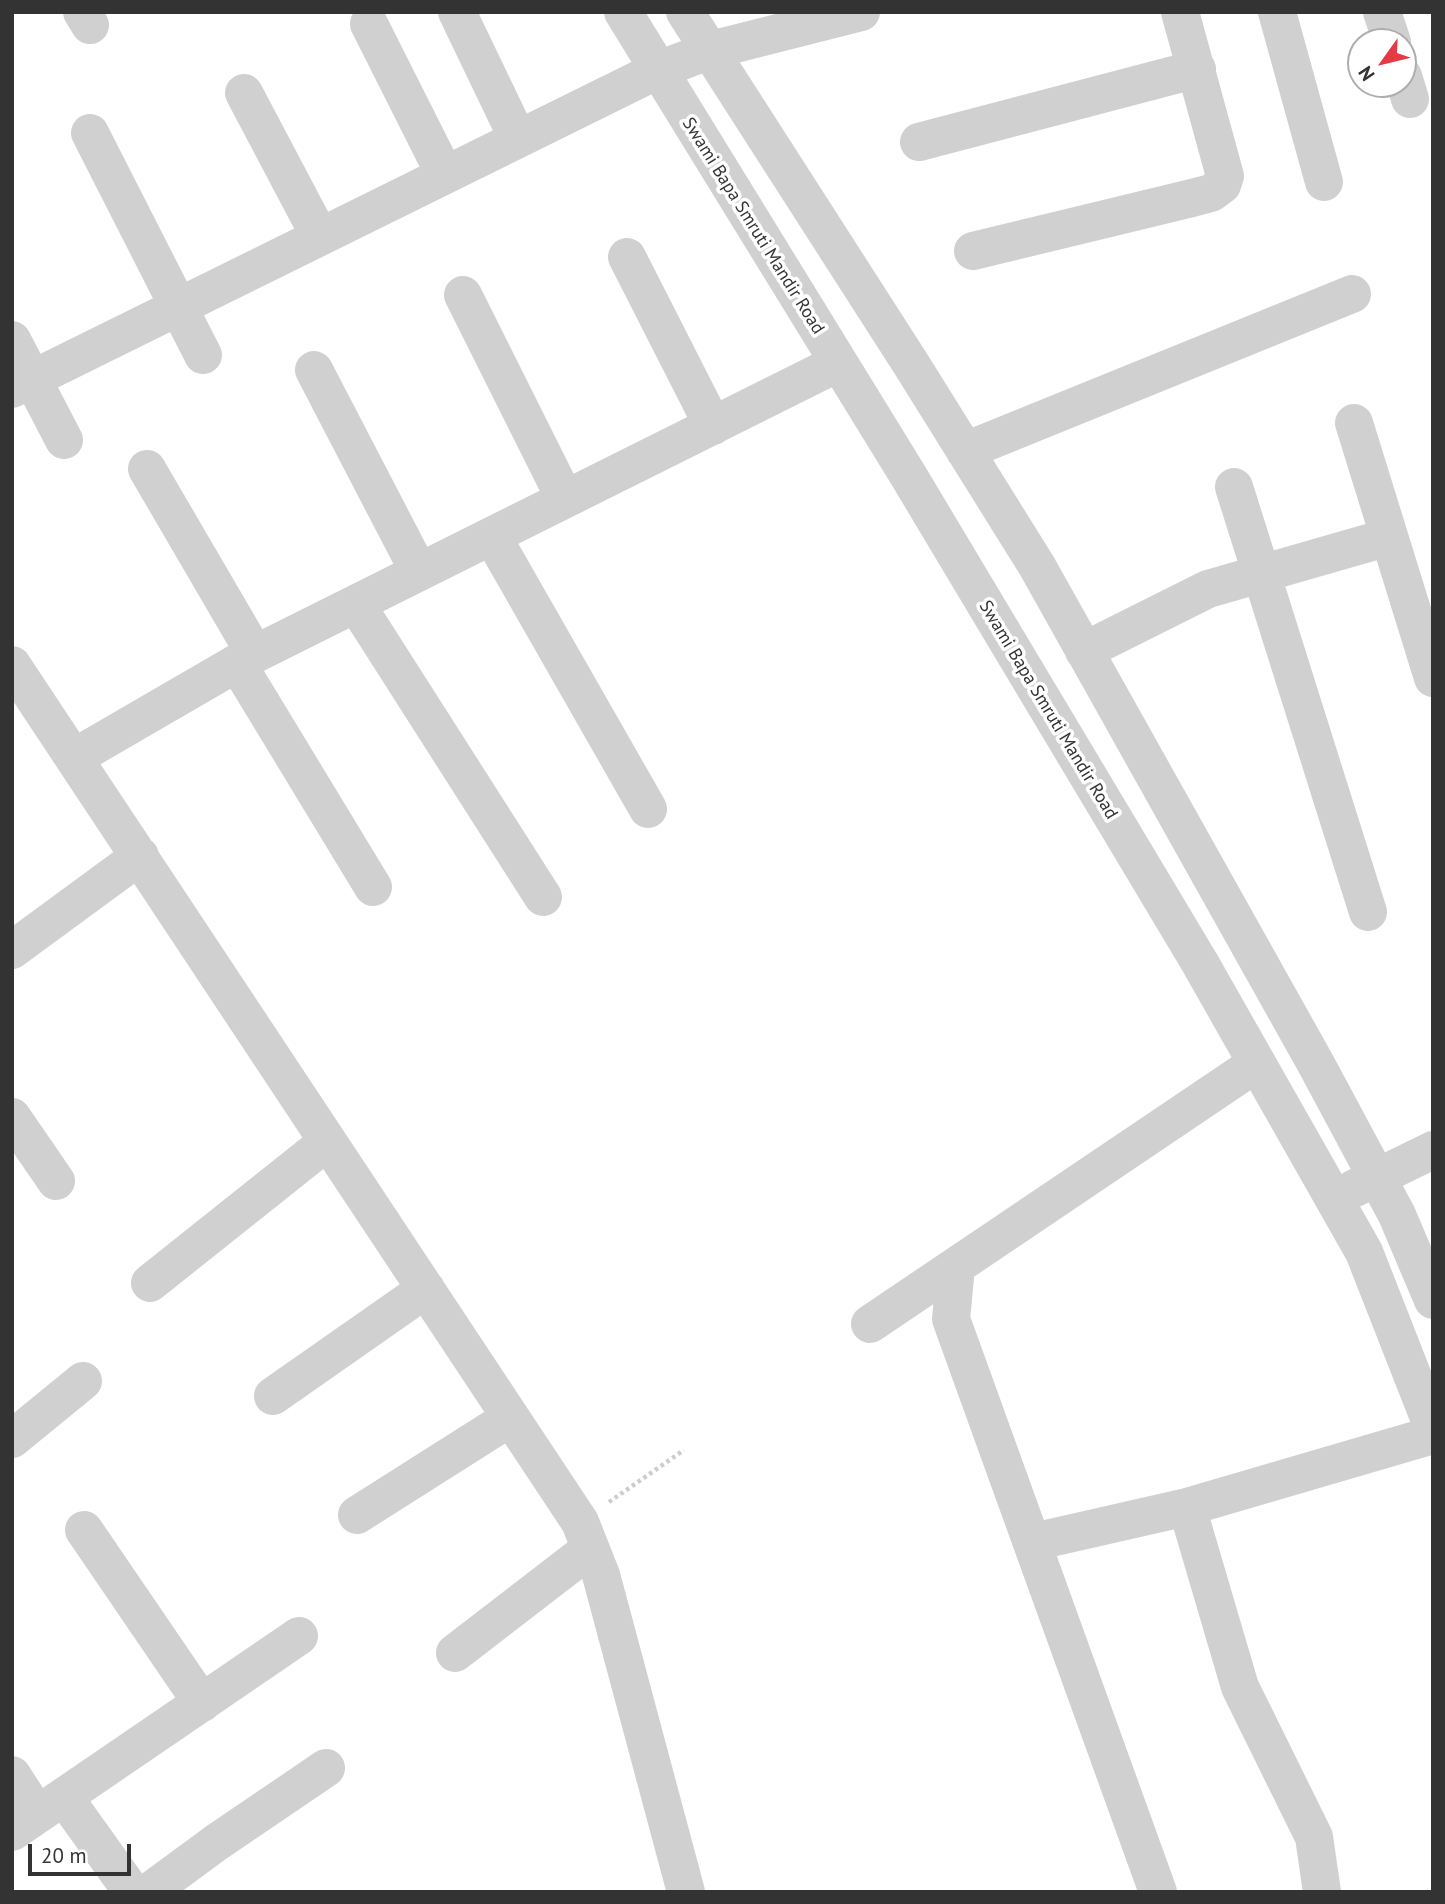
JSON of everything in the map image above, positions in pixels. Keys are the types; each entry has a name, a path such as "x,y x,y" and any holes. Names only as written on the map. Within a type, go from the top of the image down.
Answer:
{"street":[{"path":"457,12 518,139"},
{"name":"Swami Bapa Smruti Mandir Road","path":"623,12 922,499 1200,963 1334,1197 1364,1252 1433,1428"},
{"path":"685,12 1037,566 1317,1064 1397,1215 1433,1300"},
{"path":"22,384 657,70 711,50 861,12"},
{"path":"973,251 1211,193 1223,185 1225,176 1180,12"},
{"path":"1277,12 1324,182"},
{"path":"369,24 445,175"},
{"path":"919,142 1197,69"},
{"path":"244,93 320,237"},
{"path":"90,133 203,355"},
{"path":"627,257 713,426"},
{"path":"965,451 1352,294"},
{"path":"463,295 565,499"},
{"path":"12,340 22,384 64,440"},
{"path":"75,757 246,658 838,363"},
{"path":"314,370 419,572"},
{"path":"1354,423 1433,678"},
{"path":"147,469 246,658 373,887"},
{"path":"1234,487 1368,912"},
{"path":"492,536 648,809"},
{"path":"1084,651 1208,589 1389,537"},
{"path":"356,604 543,897"},
{"path":"12,665 426,1289 585,1536 601,1575 686,1892"},
{"path":"12,950 140,856"},
{"path":"870,1324 1257,1063"},
{"path":"12,1117 56,1181"},
{"path":"150,1283 327,1142"},
{"path":"1334,1197 1433,1150"},
{"path":"956,1267 951,1319 1158,1892"},
{"path":"273,1396 426,1289"},
{"path":"12,1439 83,1381"},
{"path":"357,1515 510,1418"},
{"path":"1033,1542 1187,1507 1433,1435"},
{"path":"1187,1507 1240,1687 1314,1837 1322,1892"},
{"path":"84,1530 202,1703"},
{"path":"455,1653 585,1536"},
{"path":"38,1814 299,1636"},
{"path":"149,1892 217,1842 326,1769"},
{"path":"12,1775 38,1814 132,1892"}],"path":[{"path":"585,1536 684,1450"}]}
